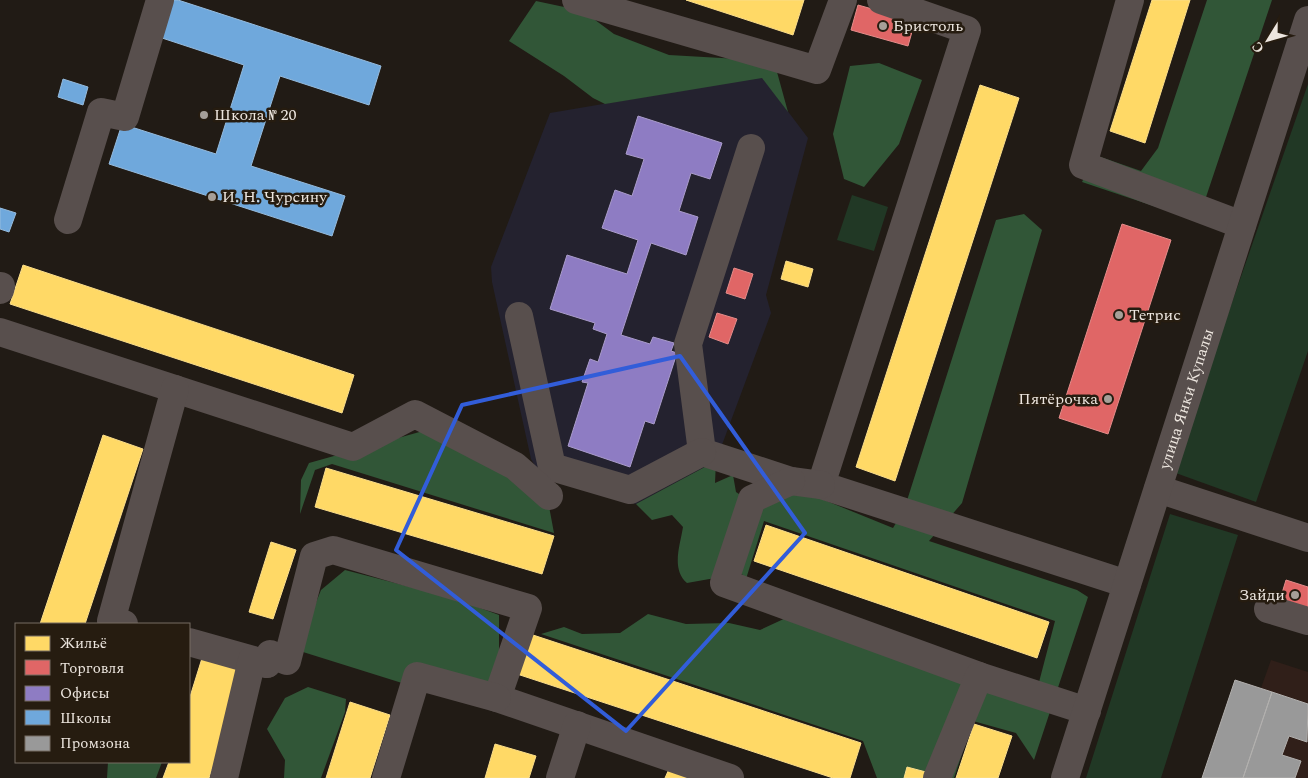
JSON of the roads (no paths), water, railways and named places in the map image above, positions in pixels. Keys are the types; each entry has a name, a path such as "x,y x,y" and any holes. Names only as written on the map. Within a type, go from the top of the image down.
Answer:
{"street":[{"path":"68,220 101,112 125,117 160,0"},
{"path":"576,0 817,70 843,0"},
{"path":"821,485 967,30 930,8 881,0"},
{"path":"1130,0 1083,165 1242,225"},
{"name":"улица Янки Купалы","path":"1065,778 1308,20"},
{"path":"702,452 688,344 750,148"},
{"path":"519,316 552,467 630,490 702,452 790,481 821,485 1127,584"},
{"path":"0,332 353,447 415,414 515,466 549,496"},
{"path":"120,623 111,621 175,389"},
{"path":"790,481 752,499 724,584 979,676 1087,711"},
{"path":"1158,489 1308,538"},
{"path":"267,664 270,654 287,661 314,556 333,550 528,608 497,698"},
{"path":"1268,609 1308,621"},
{"path":"190,642 267,664"},
{"path":"224,778 252,660 267,664"},
{"path":"386,778 417,676 497,698 730,778"},
{"path":"937,778 979,676"},
{"path":"560,778 577,725"}],"place":[{"name":"Бристоль","path":"883,26"},
{"name":"Школа № 20","path":"204,115"},
{"name":"И. Н. Чурсину","path":"212,197"},
{"name":"Тетрис","path":"1119,315"},
{"name":"Пятёрочка","path":"1108,399"},
{"name":"Зайди","path":"1295,595"}]}
